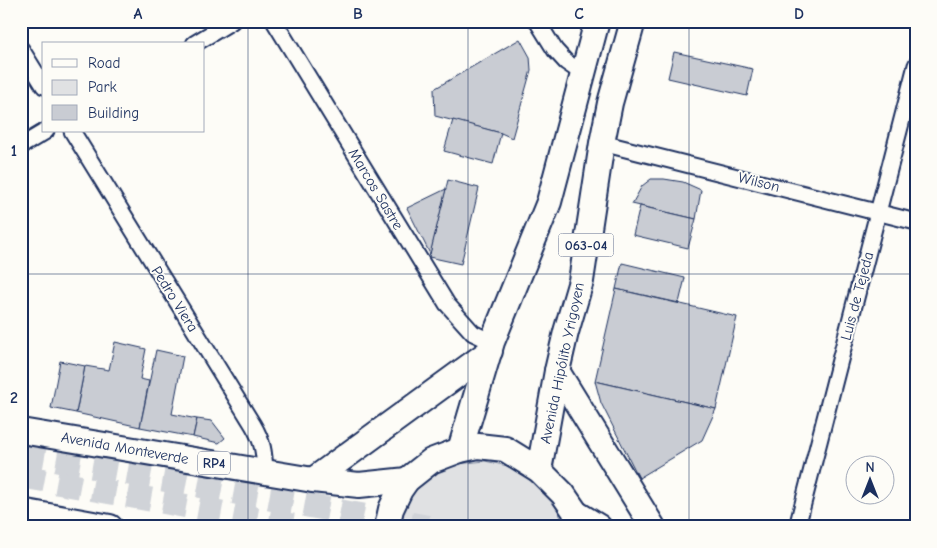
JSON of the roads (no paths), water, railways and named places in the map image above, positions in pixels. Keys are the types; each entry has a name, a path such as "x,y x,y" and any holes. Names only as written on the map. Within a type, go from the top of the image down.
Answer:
{"main road":[{"name":"063-04","path":"460,450 491,347 549,202 597,21"},
{"name":"Avenida Hipólito Yrigoyen","path":"539,470 557,371 581,280 610,103 633,21"},
{"path":"313,480 491,347"},
{"path":"557,371 653,527"},
{"name":"Avenida Monteverde","path":"21,431 313,480 359,485 407,480"},
{"path":"387,527 391,509 407,480 431,461 460,450 478,446 505,449 539,470 563,494 576,520 599,527"},
{"path":"21,511 110,527"}],"street":[{"path":"197,42 232,21"},
{"name":"Marcos Sastre","path":"274,21 447,304 473,333 491,347"},
{"path":"537,21 555,50 566,62 582,73"},
{"path":"21,49 42,83"},
{"name":"Luis de Tejeda","path":"797,527 916,65"},
{"path":"21,146 44,132"},
{"name":"Pedro Viera","path":"73,132 254,425 261,439 265,472"},
{"name":"Wilson","path":"602,143 916,222"}],"tunnel":[{"path":"21,454 428,527"},
{"path":"21,476 301,527"}]}
